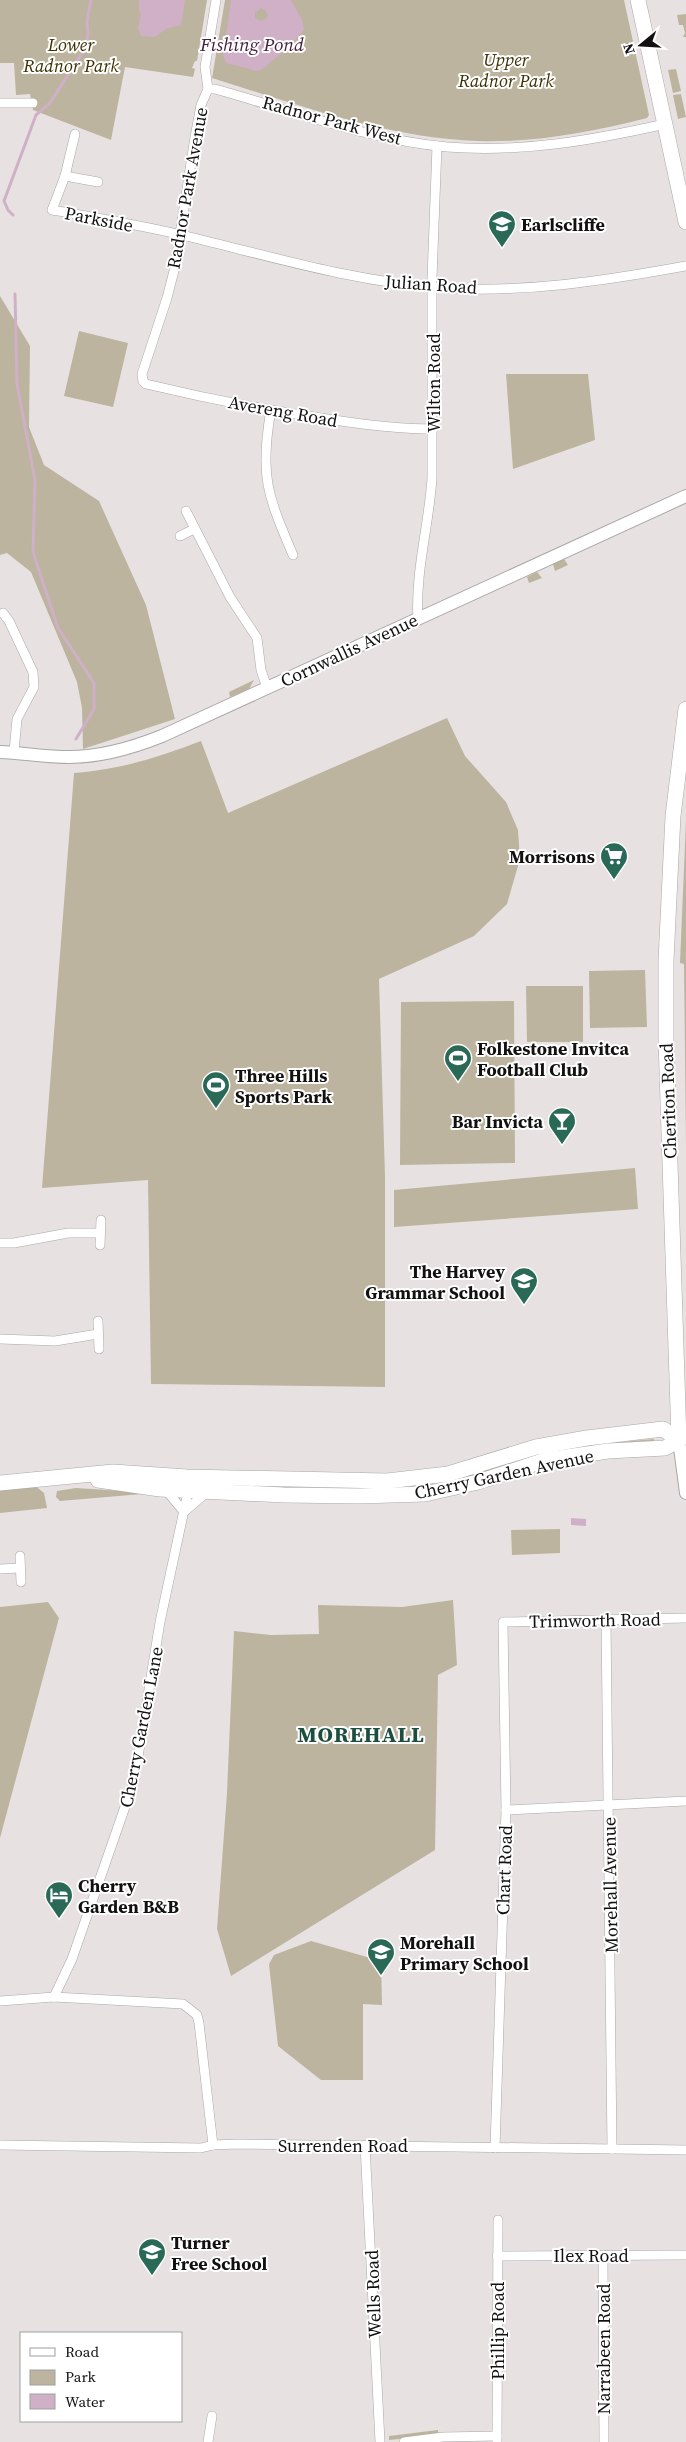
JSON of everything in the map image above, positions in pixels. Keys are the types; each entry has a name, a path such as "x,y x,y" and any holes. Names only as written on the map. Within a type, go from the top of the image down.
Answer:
{"main road":[{"path":"638,0 686,222"},
{"name":"Cheriton Road","path":"682,1439 666,1040 666,960 673,816 686,709"},
{"name":"Cherry Garden Avenue","path":"76,1477 87,1473 113,1472 189,1483 387,1481 422,1478 466,1469 527,1450 563,1442 663,1429 682,1439"},
{"name":"Cherry Garden Avenue","path":"0,1484 76,1477 166,1490 189,1483 209,1491 346,1496 425,1494 478,1482 546,1460 593,1453 666,1448 682,1439"}],"street":[{"name":"Radnor Park Avenue","path":"142,374 167,298 180,235 201,104 208,89 205,67 216,0"},
{"name":"Radnor Park West","path":"208,89 215,88 347,128 437,146 507,149 549,146 665,124"},
{"path":"0,103 32,103"},
{"name":"Parkside","path":"75,134 65,176 52,210 180,235"},
{"name":"Wilton Road","path":"418,619 418,590 430,505 433,429 432,287 437,146"},
{"name":"Parkside","path":"65,176 98,182"},
{"name":"Julian Road","path":"180,235 323,270 432,287 517,289 554,287 622,278 686,266"},
{"name":"Avereng Road","path":"142,374 143,381 146,384 271,410 364,424 433,429"},
{"path":"271,410 265,452 266,482 274,509 293,555"},
{"name":"Cornwallis Avenue","path":"0,752 70,757 112,752 162,736 686,496"},
{"path":"186,511 230,597 257,638 261,670 266,688"},
{"path":"180,536 194,529"},
{"path":"3,613 9,621 33,672 34,687 17,719 14,752"},
{"path":"100,1245 101,1220"},
{"path":"0,1243 14,1243 69,1233 100,1233"},
{"path":"98,1321 99,1349"},
{"path":"0,1339 55,1342 98,1334"},
{"name":"Cheriton Road","path":"682,1439 686,1493"},
{"name":"Cherry Garden Lane","path":"54,1997 75,1951 134,1781 160,1622 189,1483"},
{"path":"166,1490 184,1512 193,1502 209,1491"},
{"path":"20,1556 21,1582"},
{"path":"0,1570 20,1568"},
{"name":"Trimworth Road","path":"503,1622 686,1618"},
{"name":"Morehall Avenue","path":"606,1620 612,2149"},
{"name":"Chart Road","path":"495,2148 506,1810 503,1622"},
{"path":"506,1810 686,1801"},
{"path":"0,2001 54,1997 183,2004 191,2009 197,2015 212,2145"},
{"name":"Surrenden Road","path":"0,2145 201,2148 212,2145 365,2146 686,2150"},
{"name":"Wells Road","path":"365,2146 380,2442"},
{"name":"Phillip Road","path":"497,2439 498,2220"},
{"name":"Narrabeen Road","path":"603,2255 604,2442"},
{"name":"Ilex Road","path":"497,2256 686,2255"},
{"path":"208,2442 212,2416"},
{"path":"404,2442 443,2437 497,2439"}],"green space":[{"name":"Lower Radnor Park","path":"0,0 207,0 197,61 195,61 192,68 195,69 193,77 125,67 111,140 33,110 30,94 16,95 14,63 0,63"},
{"name":"Upper Radnor Park","path":"225,0 624,0 649,115 647,118 584,132 542,138 499,141 444,139 376,127 310,109 212,78"},
{"path":"686,14 686,37 683,37 685,33 683,25 679,25 677,15"},
{"path":"676,69 681,91 673,93 668,70"},
{"path":"681,94 686,117 678,119 673,95"},
{"path":"0,296 30,346 29,427 44,465 99,501 146,605 175,719 83,749 82,708 77,682 31,572 7,553 0,555"},
{"path":"79,331 128,343 113,407 64,396"},
{"path":"506,374 588,374 595,440 513,469"},
{"path":"564,559 568,565 555,571 553,564"},
{"path":"537,572 542,578 529,583 527,577"},
{"path":"254,680 249,689 230,697 229,692"},
{"name":"Three Hills Sports Park","path":"447,718 465,756 506,802 518,830 520,859 507,904 474,936 379,979 385,1176 385,1387 151,1384 148,1180 42,1188 74,773 108,769 139,762 201,741 228,813"},
{"path":"686,820 686,1146 684,964 680,963"},
{"path":"645,970 647,1027 590,1028 589,971"},
{"path":"526,986 583,986 583,1042 527,1042"},
{"name":"Folkestone Invitca Football Club","path":"514,1001 515,1163 400,1165 401,1002"},
{"path":"635,1168 638,1209 394,1227 394,1190"},
{"path":"654,1439 654,1444 456,1481 397,1487 553,1448"},
{"path":"34,1485 44,1493 47,1508 0,1513 0,1490"},
{"path":"76,1488 154,1493 60,1501 56,1497 57,1491"},
{"path":"560,1529 560,1553 512,1555 511,1530"},
{"path":"453,1600 457,1665 438,1675 435,1850 231,1976 217,1929 227,1793 234,1631 271,1635 319,1634 318,1605 402,1607"},
{"path":"48,1602 59,1618 0,1838 0,1607"},
{"path":"311,1941 381,1961 382,2005 363,2004 363,2080 321,2080 278,2046 269,1964 274,1955"},
{"path":"438,2430 438,2435 389,2440 389,2436"}],"water":[{"path":"139,0 185,0 181,25 166,29 155,37 141,36 138,28 141,14 139,11"},
{"name":"Fishing Pond","path":"231,0 291,0 302,20 304,30 289,47 261,70 257,71 226,63 223,55","holes":["261,8 265,10 268,16 266,19 260,21 255,18 255,13"]},
{"path":"571,1518 586,1519 586,1526 571,1525"}],"waterway":[{"path":"13,215 8,210 4,201 36,115 50,103 86,47 87,21 91,0"},
{"path":"15,294 17,384 35,480 33,552 58,628 94,683 94,709 76,739"}],"place":[{"name":"Earlscliffe","path":"502,248"},
{"name":"Morrisons","path":"614,880"},
{"name":"Folkestone Invitca Football Club","path":"458,1082"},
{"name":"Three Hills Sports Park","path":"216,1109"},
{"name":"Bar Invicta","path":"562,1145"},
{"name":"The Harvey Grammar School","path":"524,1305"},
{"name":"Cherry Garden B&B","path":"59,1919"},
{"name":"Morehall Primary School","path":"381,1976"},
{"name":"Turner Free School","path":"152,2276"}],"district":[{"name":"MOREHALL","path":"361,1734"}]}
